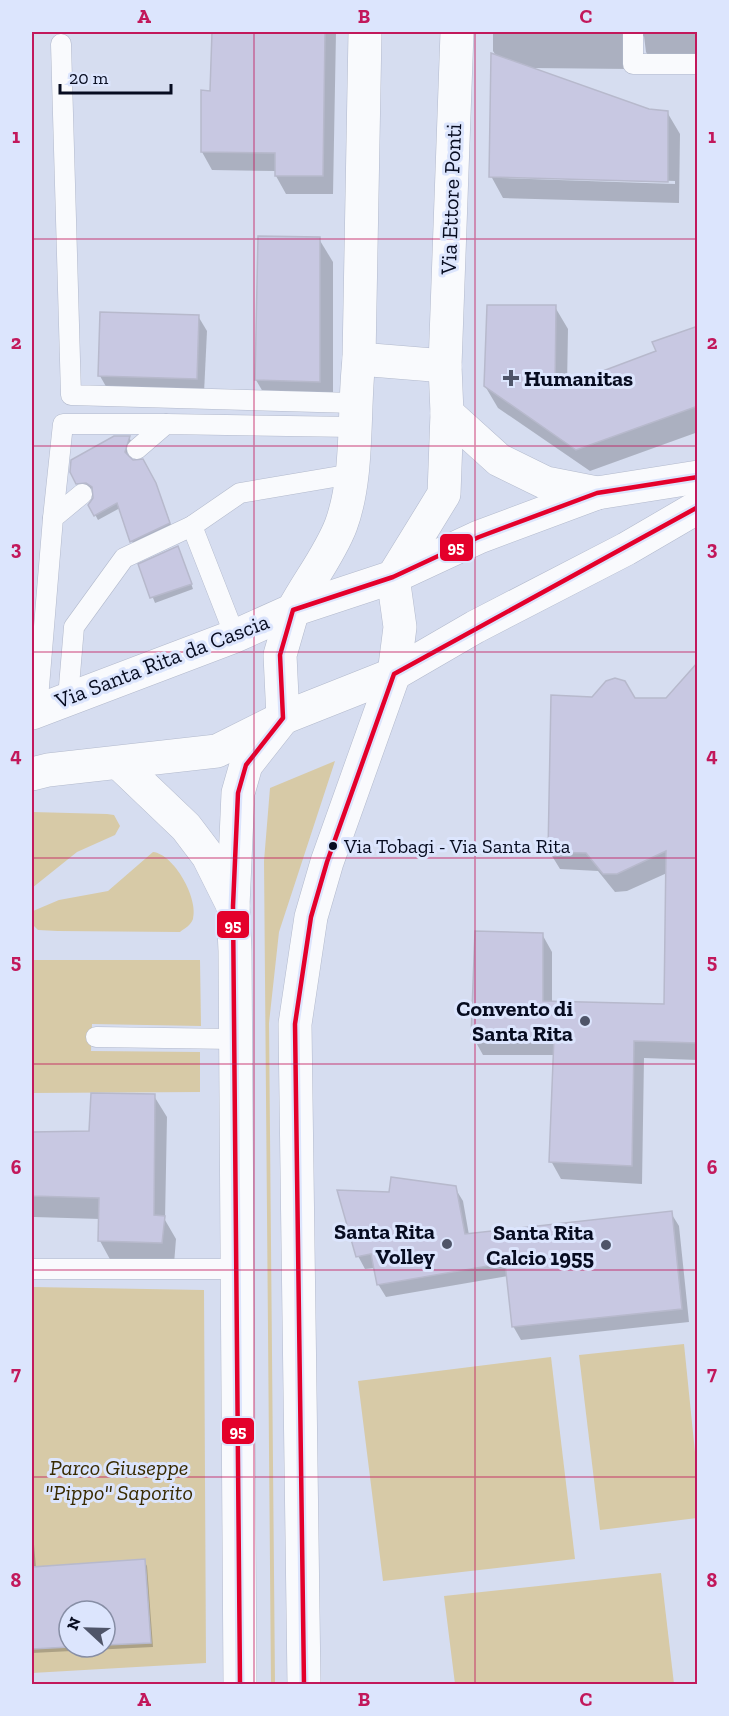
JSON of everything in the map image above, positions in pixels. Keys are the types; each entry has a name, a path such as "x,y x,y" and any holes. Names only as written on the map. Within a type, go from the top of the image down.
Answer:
{"street":[{"path":"240,1684 238,1269 234,1039 236,951 233,906 238,793 246,765 283,718 280,655 293,610 341,525 352,474 359,359 364,32"},
{"name":"Via Ettore Ponti","path":"393,577 444,494 447,413 445,366 457,32"},
{"path":"359,359 445,366"},
{"path":"447,413 499,460 546,483 597,493"},
{"path":"304,1684 295,1024 311,916 327,862 394,674 400,627 393,577 479,537 597,493 698,477"},
{"path":"32,774 217,751 283,718 394,674 475,627 626,549 698,507"},
{"name":"Via Santa Rita da Cascia","path":"34,712 235,636 293,610 393,577"},
{"path":"119,763 186,827 208,856 233,906"}],"lane":[{"path":"633,32 633,64 698,64"},
{"path":"61,44 71,395 354,415"},
{"path":"34,712 63,424 166,424 354,415"},
{"path":"137,449 166,424"},
{"path":"68,698 74,627 124,558 192,526 240,493 352,474"},
{"path":"53,518 82,494"},
{"path":"192,526 235,636"},
{"path":"96,1037 234,1039"},
{"path":"32,1269 238,1269"}],"green space":[{"path":"335,761 279,932 269,1023 275,1684 271,1684 264,861 270,788"},
{"path":"32,812 114,815 120,826 115,835 77,852 32,888"},
{"path":"153,852 169,860 189,890 194,910 193,919 180,932 38,930 32,924 33,911 59,900 108,891"},
{"path":"32,960 200,960 201,1026 92,1024 91,1051 200,1052 200,1092 32,1093"},
{"name":"Parco Giuseppe \"Pippo\" Saporito","path":"32,1287 204,1290 206,1663 32,1673"},
{"path":"684,1344 697,1472 697,1518 600,1530 579,1355"},
{"path":"551,1357 575,1559 383,1581 358,1381"},
{"path":"661,1573 674,1684 455,1684 444,1596"}],"building":[{"path":"212,32 325,32 323,176 275,176 275,153 201,152 201,90 210,91"},
{"path":"491,53 649,109 668,111 668,182 489,177"},
{"path":"258,236 320,237 320,382 255,380"},
{"path":"487,305 556,305 555,389 656,351 652,342 698,326 698,406 576,450 484,386"},
{"path":"100,312 199,315 197,379 98,376"},
{"path":"114,436 130,436 125,452 133,460 143,459 156,483 170,523 130,542 117,503 94,516 88,505 93,498 92,487 86,483 76,484 70,472 71,460"},
{"path":"178,546 192,584 150,598 138,564"},
{"path":"698,662 698,1043 634,1041 632,1166 549,1162 554,1037 471,1037 475,931 543,933 543,1001 664,1004 666,851 617,874 603,874 586,853 548,852 551,695 592,697 606,681 615,678 625,681 635,698 666,698"},
{"path":"91,1093 155,1094 154,1215 165,1216 162,1243 98,1241 99,1198 32,1196 32,1132 89,1131"},
{"path":"391,1177 456,1186 465,1234 672,1211 682,1309 512,1327 505,1263 377,1285 371,1254 356,1257 337,1190 389,1192"},
{"path":"145,1559 151,1643 117,1644 117,1599 57,1599 57,1648 32,1649 32,1567"}],"transit line":[{"name":"95","path":"240,1684 233,906 238,793 246,765 283,718 280,655 293,610 393,577 479,537 597,493 698,477"},
{"name":"95","path":"304,1684 295,1024 311,917 327,862 394,674 698,507"}],"place":[{"name":"Humanitas","path":"511,378"},
{"name":"Via Tobagi - Via Santa Rita","path":"333,846"},
{"name":"Convento di Santa Rita","path":"585,1021"},
{"name":"Santa Rita Volley","path":"447,1244"},
{"name":"Santa Rita Calcio 1955","path":"606,1245"}]}
